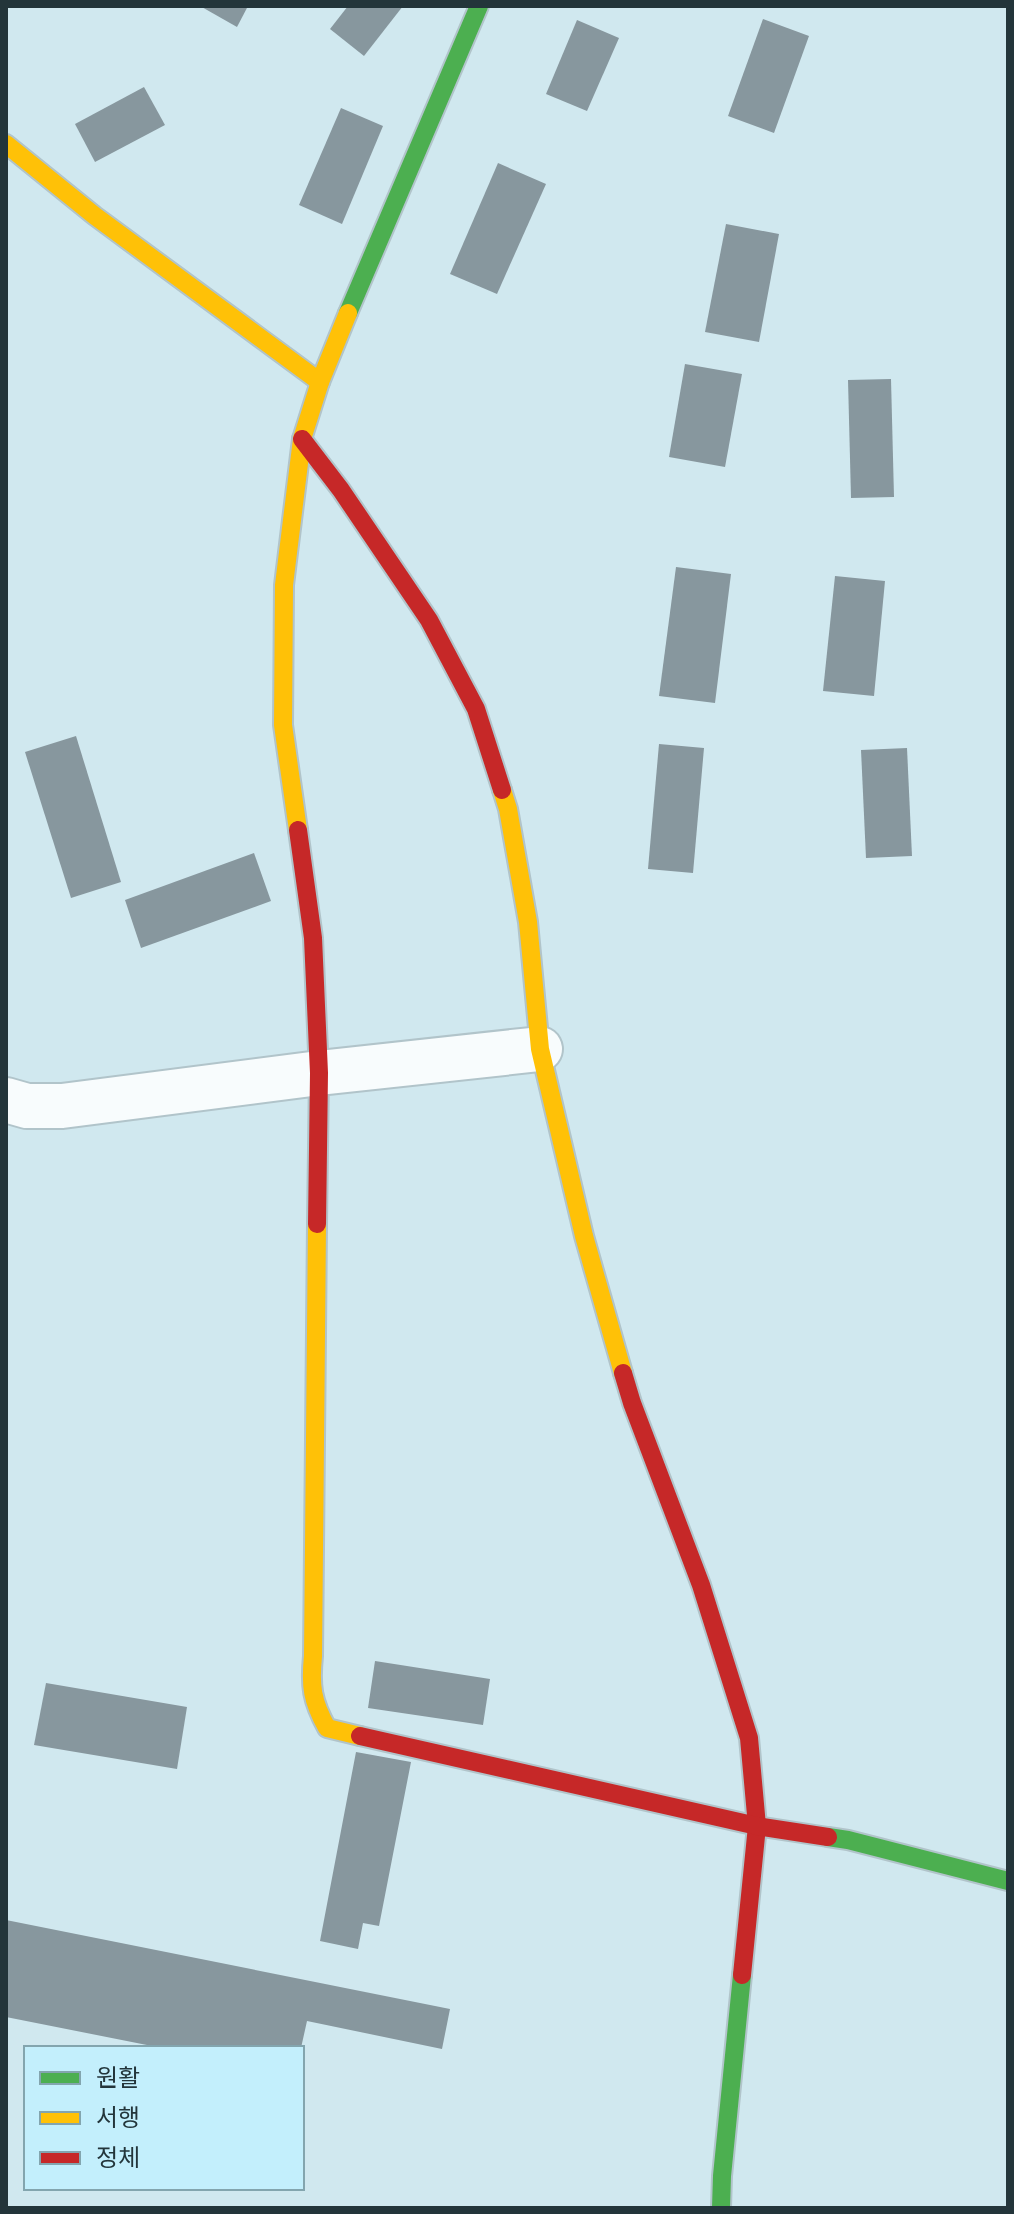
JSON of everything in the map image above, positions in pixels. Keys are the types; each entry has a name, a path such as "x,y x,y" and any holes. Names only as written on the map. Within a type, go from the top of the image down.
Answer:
{"street":[{"path":"479,6 320,382 302,439 284,585 283,725 313,938 319,1073 313,1656 309,1688 313,1705 327,1728 757,1826 848,1840 1008,1881"},
{"path":"6,144 95,216 320,382"},
{"path":"302,439 341,490 429,620 476,709 508,809 528,922 540,1049 584,1236 632,1403 701,1585 749,1738 757,1826 721,2208"},
{"path":"6,1100 27,1106 62,1106 540,1049"}],"building":[{"path":"200,6 248,6 237,27"},
{"path":"348,6 403,6 364,56 330,29"},
{"path":"763,19 809,36 774,133 728,116"},
{"path":"577,20 619,38 587,111 546,94"},
{"path":"144,87 165,125 95,162 75,124"},
{"path":"341,108 383,126 342,224 299,205"},
{"path":"498,163 546,184 497,294 450,274"},
{"path":"726,224 779,234 759,342 705,332"},
{"path":"685,364 742,374 725,467 669,457"},
{"path":"891,379 894,497 851,498 848,380"},
{"path":"676,567 731,574 715,703 659,696"},
{"path":"835,576 885,581 874,696 823,691"},
{"path":"76,736 121,882 71,898 25,752"},
{"path":"659,744 704,748 693,873 648,869"},
{"path":"907,748 912,856 866,858 861,750"},
{"path":"254,853 271,901 141,948 125,900"},
{"path":"375,1661 490,1679 483,1725 368,1708"},
{"path":"46,1683 187,1707 177,1769 34,1745"},
{"path":"356,1752 411,1762 379,1926 363,1923 358,1949 320,1941"},
{"path":"6,1920 450,2009 442,2049 307,2021 301,2046 152,2046 6,2017"}],"traffic: fast":[{"path":"348,313 479,6"},
{"path":"828,1837 1008,1881"},
{"path":"721,2208 742,1975"}],"traffic: slow":[{"path":"6,144 95,216 320,382"},
{"path":"298,830 283,725 284,585 302,439 320,382 348,313"},
{"path":"502,790 528,922 540,1049 584,1236 623,1373"},
{"path":"317,1224 312,1685 318,1710 327,1728 360,1736"}],"traffic: jam":[{"path":"302,439 341,490 429,620 476,709 502,790"},
{"path":"298,830 313,938 319,1073 317,1224"},
{"path":"623,1373 701,1585 749,1738 757,1826 742,1975"},
{"path":"360,1736 757,1826 828,1837"}]}
